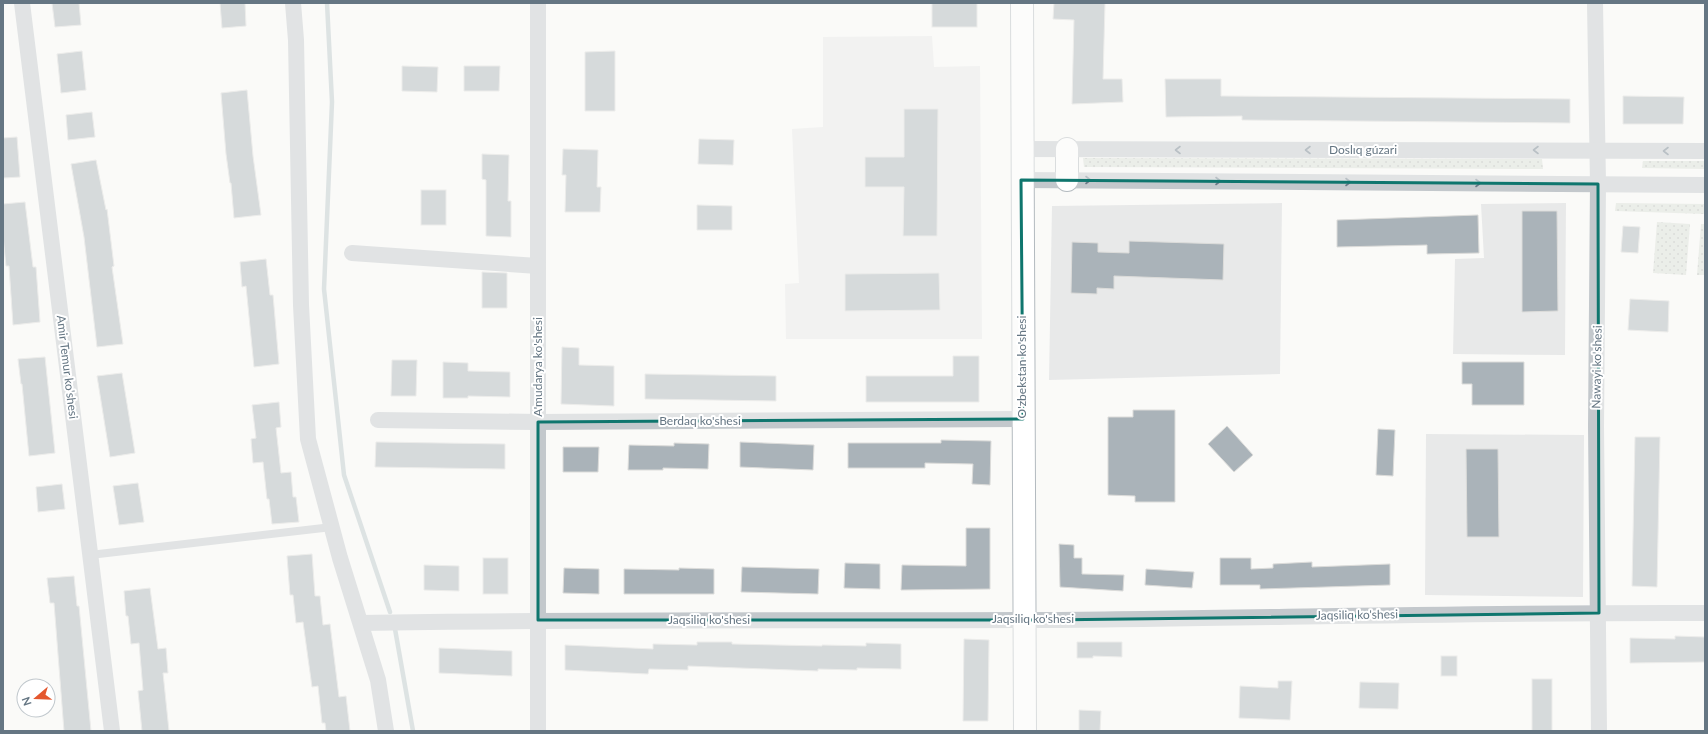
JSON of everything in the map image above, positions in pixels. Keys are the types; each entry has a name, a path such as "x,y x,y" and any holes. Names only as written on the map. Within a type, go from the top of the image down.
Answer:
{"main road":[{"name":"O'zbekstan ko'shesi","path":"1022,3 1021,180 1025,731"},
{"path":"1067,149 1067,180"}],"street":[{"name":"Amir Temur ko'shesi","path":"22,3 112,731"},
{"path":"293,3 296,40 301,305 308,439 332,527 378,680 386,731"},
{"name":"A'mudarya ko'shesi","path":"538,3 538,731"},
{"name":"Nawayi ko'shesi","path":"1595,3 1598,184 1596,426 1599,731"},
{"name":"Doslıq gúzari","path":"1021,149 1705,151"},
{"path":"1021,180 1705,185"},
{"path":"352,253 538,266"},
{"name":"Berdaq ko'shesi","path":"378,420 538,422 1023,419"},
{"name":"Jaqsiliq ko'shesi","path":"361,623 538,620 1024,619 1599,612 1705,613"}],"lane":[{"path":"90,555 332,527"}],"highlighted area":[{"path":"1021,180 1598,184 1599,613 1045,620 538,620 538,422 1023,419"}],"shaded area":[{"path":"932,36 934,67 980,66 982,339 786,339 785,284 799,283 792,129 823,127 823,37"},
{"path":"1083,158 1542,159 1543,169 1084,167"},
{"path":"1643,161 1705,161 1705,169 1642,168"},
{"path":"1282,203 1280,374 1049,380 1052,206"},
{"path":"1566,203 1565,355 1453,354 1455,259 1484,258 1481,204"},
{"path":"1616,203 1705,204 1705,214 1615,211"},
{"path":"1657,222 1690,224 1686,275 1653,273"},
{"path":"1701,224 1705,224 1705,275 1697,275"},
{"path":"1426,434 1584,435 1583,597 1425,595"}],"building":[{"path":"52,3 79,3 81,25 55,27"},
{"path":"220,3 245,3 246,26 222,28"},
{"path":"932,3 977,3 977,27 932,27"},
{"path":"1054,3 1105,3 1103,79 1122,79 1123,102 1072,104 1074,20 1053,19"},
{"path":"82,51 86,90 61,93 57,54"},
{"path":"615,51 615,111 585,111 585,52"},
{"path":"402,66 438,67 437,92 402,91"},
{"path":"464,66 500,66 499,91 464,91"},
{"path":"1165,79 1221,79 1221,96 1570,99 1570,123 1242,120 1242,116 1166,117"},
{"path":"247,90 253,156 261,215 234,218 231,183 226,154 221,93"},
{"path":"1623,96 1684,97 1683,124 1623,124"},
{"path":"904,109 938,109 937,236 903,236 904,187 865,187 865,157 904,157"},
{"path":"92,112 95,137 68,140 66,115"},
{"path":"17,137 20,177 3,178 3,138"},
{"path":"699,139 734,140 733,165 698,164"},
{"path":"563,149 598,150 597,187 601,187 600,212 565,212 566,175 562,175"},
{"path":"482,154 509,155 508,201 511,201 511,237 486,236 486,180 482,179"},
{"path":"96,160 106,210 107,209 114,266 112,267 123,344 97,347 84,237 71,164"},
{"path":"421,190 446,190 446,225 421,225"},
{"path":"25,202 33,267 36,267 40,322 13,325 9,266 6,266 3,236 3,204"},
{"path":"697,205 732,206 732,230 697,230"},
{"path":"1522,211 1557,211 1558,311 1522,312"},
{"path":"1478,215 1479,253 1427,254 1427,245 1337,247 1337,220"},
{"path":"1623,226 1640,227 1638,253 1621,252"},
{"path":"1129,241 1224,244 1223,280 1114,276 1114,289 1097,288 1097,294 1071,293 1072,242 1098,243 1098,252 1129,253"},
{"path":"266,259 270,295 273,295 279,364 254,367 246,286 242,287 240,262"},
{"path":"482,272 507,273 507,308 482,308"},
{"path":"939,273 940,310 845,311 845,274"},
{"path":"1630,299 1669,301 1668,332 1628,330"},
{"path":"562,347 579,348 579,365 614,366 614,406 561,404"},
{"path":"953,356 979,356 979,402 866,402 866,376 953,376"},
{"path":"45,357 55,453 29,456 18,359"},
{"path":"392,360 417,360 416,396 391,396"},
{"path":"443,362 468,363 468,371 510,372 510,397 468,396 468,398 443,398"},
{"path":"1462,362 1524,362 1524,405 1472,405 1472,384 1462,384"},
{"path":"122,373 135,453 110,457 97,376"},
{"path":"645,374 776,376 776,401 645,399"},
{"path":"279,402 281,427 276,428 281,473 291,472 293,497 296,497 299,522 272,524 269,499 267,499 263,462 253,463 251,439 256,438 252,405"},
{"path":"1133,410 1175,410 1175,502 1135,502 1135,496 1108,495 1108,417 1133,417"},
{"path":"1227,426 1253,455 1234,472 1208,444"},
{"path":"1378,429 1395,430 1393,476 1376,475"},
{"path":"1635,437 1660,437 1657,587 1632,586"},
{"path":"941,440 991,441 990,485 972,484 973,464 925,463 925,468 848,468 848,443 941,443"},
{"path":"376,442 505,444 505,469 375,467"},
{"path":"740,442 814,445 813,470 740,467"},
{"path":"674,443 709,444 708,469 663,468 663,470 628,470 629,445 674,446"},
{"path":"563,447 599,447 598,472 563,472"},
{"path":"1466,449 1498,449 1499,537 1467,537"},
{"path":"138,483 144,522 119,525 113,486"},
{"path":"62,484 65,509 38,512 36,487"},
{"path":"966,528 990,528 990,589 901,590 902,565 966,566"},
{"path":"1059,544 1074,545 1074,558 1082,558 1082,574 1124,575 1123,591 1060,587"},
{"path":"312,554 315,596 320,596 323,625 330,624 339,697 346,696 350,731 326,731 325,723 322,723 318,686 312,687 303,622 296,623 293,595 290,595 287,556"},
{"path":"483,558 508,558 508,594 483,594"},
{"path":"1220,558 1251,558 1251,569 1273,568 1273,564 1312,562 1312,567 1390,564 1390,585 1260,589 1260,585 1220,585"},
{"path":"845,563 880,564 880,589 844,588"},
{"path":"424,565 459,566 459,591 424,590"},
{"path":"742,567 819,569 818,594 741,592"},
{"path":"564,568 599,569 599,594 563,593"},
{"path":"679,568 714,569 714,594 624,594 624,569 679,570"},
{"path":"1146,569 1194,572 1192,588 1145,585"},
{"path":"74,576 77,606 79,606 91,731 64,731 54,603 50,603 47,578"},
{"path":"150,588 158,649 166,648 168,673 163,673 169,731 142,731 138,691 143,690 139,643 131,644 128,616 126,616 124,591"},
{"path":"1675,636 1705,637 1705,662 1630,663 1630,638 1675,639"},
{"path":"964,639 989,640 988,721 963,721"},
{"path":"697,642 822,646 866,646 866,643 901,644 901,669 857,668 857,670 818,669 818,671 688,666 688,670 649,669 648,674 565,670 565,645 653,649 653,644 697,645"},
{"path":"1077,642 1122,642 1122,657 1093,656 1093,658 1077,658"},
{"path":"439,648 512,651 512,676 439,673"},
{"path":"1441,656 1457,656 1457,676 1441,676"},
{"path":"1532,679 1552,679 1552,731 1532,731"},
{"path":"1278,681 1292,681 1290,720 1239,718 1240,686 1278,688"},
{"path":"1360,682 1399,683 1398,709 1359,708"},
{"path":"1079,710 1101,711 1100,731 1079,731"}],"waterway":[{"path":"327,3 332,102 324,289 344,475 390,612"},
{"path":"395,629 413,731"}]}
